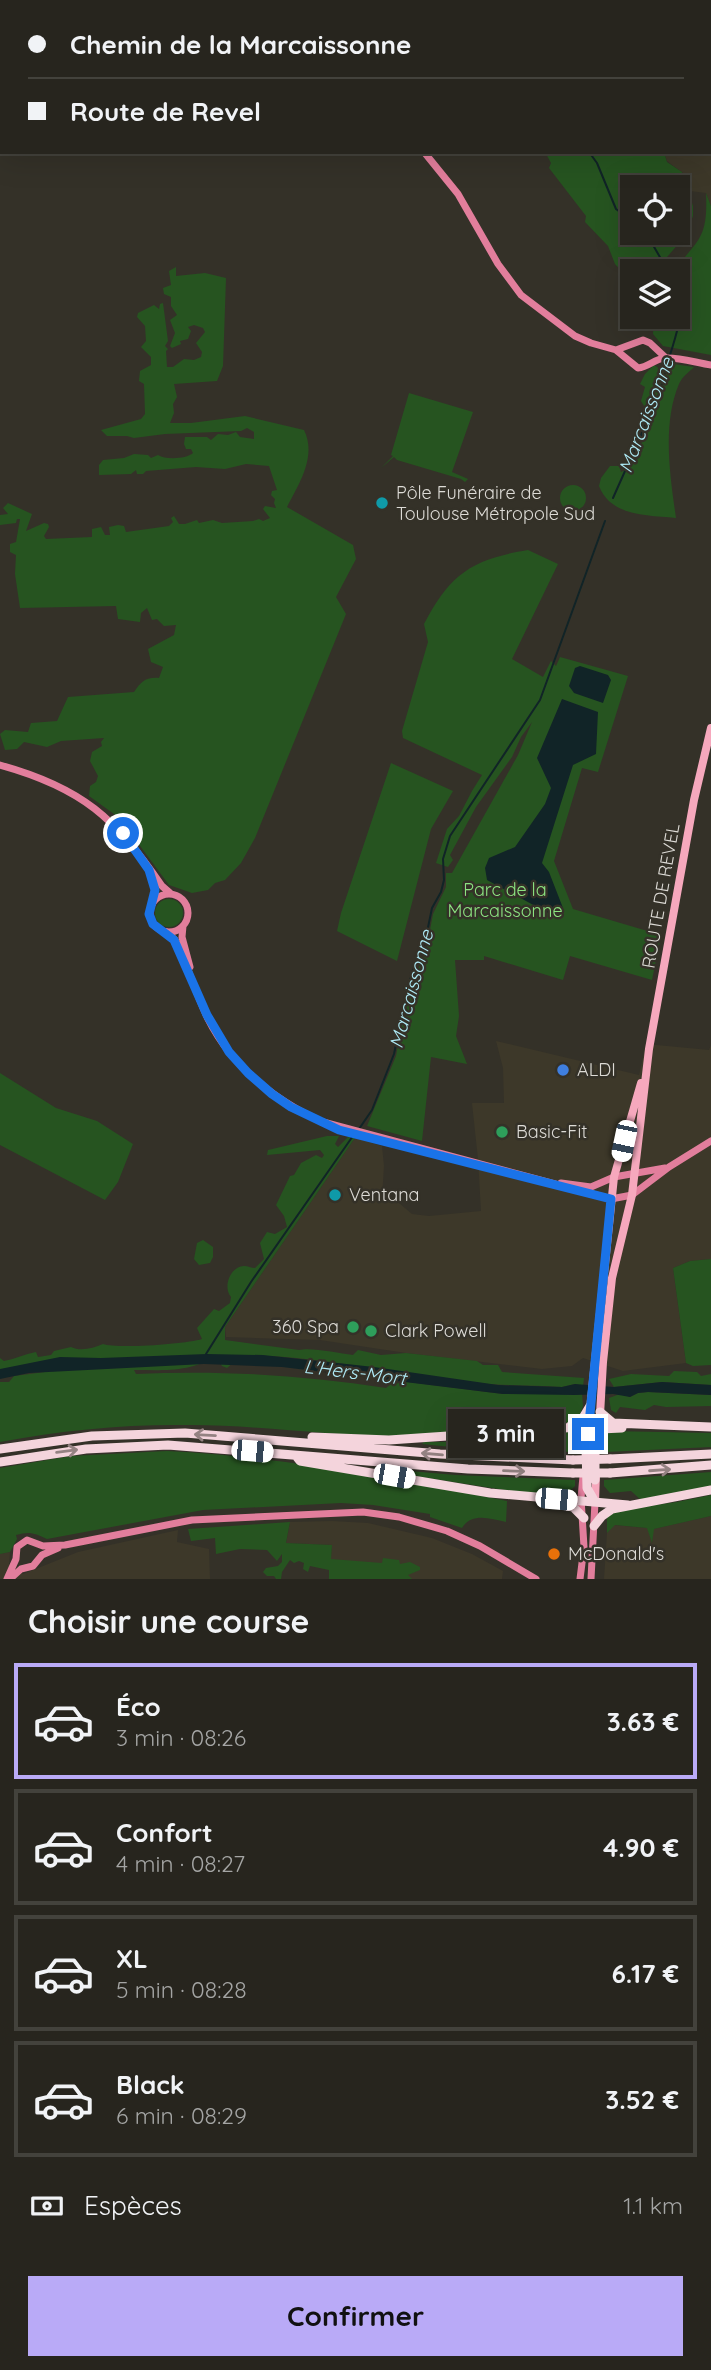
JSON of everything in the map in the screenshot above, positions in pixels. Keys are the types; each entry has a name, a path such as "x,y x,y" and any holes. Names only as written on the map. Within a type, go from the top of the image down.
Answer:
{"highway":[{"path":"568,1427 581,1421 597,1408 613,1423 711,1427"},
{"path":"600,1429 669,1425"},
{"path":"258,1438 389,1440 581,1427 594,1441 596,1480"},
{"path":"0,1449 126,1434 184,1433 440,1454 573,1460 711,1454"},
{"path":"0,1462 86,1449 144,1446 209,1447 468,1469 573,1473 711,1465"},
{"path":"586,1448 587,1488 595,1502"},
{"path":"295,1454 300,1461 511,1496 628,1505"},
{"path":"594,1526 608,1511 711,1490"},
{"path":"511,1496 535,1503 568,1506 576,1509 584,1518"}],"main road":[{"path":"426,154 457,194 506,277 520,295 541,312 575,335 616,350 638,368 666,358 711,365"},
{"path":"616,350 643,340 666,358"},
{"path":"628,358 630,345"},
{"path":"653,362 654,348"},
{"name":"ROUTE DE REVEL","path":"598,1373 612,1278 632,1195 646,1071 694,800 711,728"},
{"path":"0,765 48,781 90,805 123,833 170,894"},
{"path":"149,870 155,900"},
{"path":"183,926 174,932 157,928 150,920 150,909 155,900 170,894 181,898 187,906 188,914 182,937 198,994"},
{"path":"167,932 174,940 215,1031 239,1065 280,1100 323,1122 359,1134 389,1138 431,1152 611,1199 632,1195 669,1167 711,1141"},
{"name":"ROUTE DE REVEL","path":"593,1579 600,1429 597,1408 598,1373 611,1199 614,1177 646,1071"},
{"path":"554,1183 592,1187 614,1177 669,1167"},
{"name":"ROUTE DE REVEL","path":"581,1578 586,1448 597,1408"},
{"path":"588,1434 600,1429"},
{"path":"8,1579 16,1559 17,1547 23,1541 32,1540 39,1545 65,1545 192,1520 363,1512 399,1517 447,1531 480,1546 536,1579"},
{"path":"39,1545 42,1555"},
{"path":"8,1579 26,1566 37,1563 42,1555 65,1545"},
{"path":"16,1559 26,1566"}],"shaded area":[{"path":"664,154 711,154 711,206 706,193 690,191 690,175 667,161"},
{"path":"496,1041 639,1075 646,1044 709,1050 711,1045 711,1259 690,1261 673,1268 686,1363 623,1371 583,1358 572,1366 542,1369 320,1340 226,1337 225,1327 355,1138 382,1146 382,1198 393,1198 412,1214 429,1216 481,1211 472,1103 504,1103 503,1068"},
{"path":"711,1516 711,1579 604,1579 607,1533 614,1525 648,1528 652,1543 653,1529"},
{"path":"290,1522 368,1523 432,1538 472,1554 503,1571 502,1579 329,1579 332,1545 286,1543"},
{"path":"178,1530 177,1542 209,1549 210,1579 0,1579 0,1554 10,1552 9,1565 23,1574 78,1552"}],"green space":[{"path":"546,154 665,154 667,162 682,172 683,175 620,175 620,245 677,245 665,259 620,259 620,269 608,246 585,222 586,216 549,168 551,163"},
{"path":"706,193 711,206 711,355 663,346 653,334 653,329 690,329 690,259 683,259 700,237"},
{"path":"690,197 693,206 690,224"},
{"path":"176,267 176,276 205,273 226,278 223,366 217,381 174,384 177,397 170,423 245,416 304,430 309,450 305,470 287,507 353,545 356,559 336,597 346,614 255,838 241,863 225,880 215,883 208,890 192,893 169,885 126,827 114,814 89,796 90,786 96,782 98,776 90,761 92,752 102,746 104,738 61,741 47,747 24,742 17,749 5,750 0,734 5,730 28,732 31,723 57,721 68,697 134,692 144,681 159,678 163,667 151,662 148,649 174,635 176,625 164,626 157,619 152,620 147,608 141,613 140,622 118,619 116,606 20,608 15,574 16,555 10,552 10,544 16,542 20,519 17,519 16,523 0,525 0,515 8,514 3,508 8,503 32,514 26,531 44,523 48,524 44,536 46,539 92,537 92,529 101,527 105,535 110,535 109,527 118,525 124,526 126,532 169,526 174,516 179,524 197,520 199,523 213,520 222,523 259,519 263,521 270,518 263,509 265,506 276,508 275,499 271,495 272,491 277,490 269,466 246,464 225,469 196,467 146,471 143,474 137,474 136,470 131,474 99,475 99,465 103,460 134,454 148,455 151,458 158,455 181,458 190,455 193,453 191,449 186,449 185,437 207,437 211,440 218,434 236,432 240,437 254,439 254,432 247,428 241,431 134,438 107,436 101,430 141,419 145,414 144,384 139,381 140,371 151,365 151,357 141,347 146,341 145,326 137,317 138,313 154,305 159,309 163,303 168,341 165,346 168,349 167,367 173,367 184,359 194,360 201,357 202,352 196,343 205,332 203,328 194,325 188,327 191,331 188,339 180,341 181,344 172,348 170,346 175,333 170,320 177,315 171,306 171,297 164,294 163,288 171,285 169,271"},
{"path":"667,363 694,367 679,384 671,416 669,450 676,518 642,515 621,509 612,504 599,486 601,478 610,466 619,466 621,472 627,469 627,462 637,456 645,433 647,411 641,401 645,387 640,384 654,365 660,369"},
{"path":"409,393 473,412 452,472 468,479 465,482 394,457 381,468 393,456 391,455"},
{"path":"573,485 582,489 586,498 582,507 573,511 564,507 560,498 564,489"},
{"name":"Parc de la Marcaissonne","path":"528,550 558,564 512,659 543,677 551,661 556,666 560,657 628,676 598,772 582,768 554,861 573,909 661,935 652,980 570,956 563,980 484,956 484,960 455,960 459,1016 456,1036 467,1064 431,1057 422,1141 367,1126 396,1056 408,991 426,951 433,914 446,887 446,873 452,873 518,755 532,722 521,737 512,757 476,807 450,855 453,860 448,867 436,863 447,829 459,816 482,775 403,738 402,731 428,642 424,624 443,593 477,564"},
{"path":"391,763 453,791 431,829 397,961 337,931"},
{"path":"169,899 179,903 183,913 179,923 169,927 159,923 155,913 159,903"},
{"path":"0,1073 56,1108 97,1121 133,1144 118,1182 105,1200 0,1145"},
{"path":"327,1136 339,1136 335,1144 338,1147 348,1137 355,1138 225,1327 225,1340 353,1355 358,1350 381,1355 406,1353 477,1361 483,1365 498,1365 502,1372 584,1378 583,1386 476,1383 330,1362 242,1355 227,1368 222,1366 215,1355 187,1368 134,1370 136,1374 230,1373 386,1388 391,1384 408,1382 503,1394 582,1393 583,1406 579,1418 566,1423 418,1436 371,1436 216,1425 166,1425 94,1429 0,1442 0,1382 9,1382 14,1376 45,1372 0,1372 0,1358 4,1361 36,1352 38,1357 51,1355 54,1351 71,1347 83,1349 103,1344 152,1345 202,1339 197,1328 214,1309 219,1311 230,1303 228,1284 231,1274 239,1267 255,1268 264,1259 260,1243 267,1232 275,1234 287,1227 284,1216 276,1205 290,1176 294,1175 301,1163 316,1155 322,1158 324,1155 320,1150 267,1155 268,1150"},
{"path":"203,1240 213,1247 213,1257 210,1263 199,1265 194,1259 197,1243"},
{"path":"711,1259 711,1365 693,1366 686,1363 673,1268 690,1261"},
{"path":"674,1371 697,1372 701,1376 711,1374 711,1385 662,1382 614,1387 609,1379 631,1374 669,1376"},
{"path":"648,1392 711,1395 711,1406 654,1405 645,1410 620,1407 616,1413 611,1410 609,1398 620,1394 630,1397"},
{"path":"609,1431 711,1433 711,1447 606,1452 606,1434"},
{"path":"570,1432 575,1434 577,1452 480,1450 422,1444 424,1442"},
{"path":"167,1451 253,1458 338,1470 507,1501 506,1522 476,1518 462,1528 430,1517 430,1514 341,1503 203,1510 47,1539 32,1533 16,1535 17,1539 10,1552 0,1554 0,1468 71,1456"},
{"path":"386,1469 575,1480 575,1486 560,1495 511,1491 402,1474"},
{"path":"711,1472 711,1487 641,1500 631,1491 610,1493 604,1486 604,1480"},
{"path":"711,1495 711,1516 654,1529 652,1543 647,1528 615,1525 607,1533 607,1516 619,1510"},
{"path":"290,1522 286,1543 332,1545 331,1559 382,1563 383,1558 399,1560 400,1564 410,1562 420,1567 420,1570 408,1575 412,1579 329,1579 329,1570 310,1566 308,1572 303,1569 304,1563 290,1560 281,1579 276,1579 263,1572 266,1568 278,1566 282,1562 282,1554 277,1561 267,1550 240,1549 216,1554 215,1538 191,1541 188,1529"}],"water":[{"path":"580,666 608,675 611,680 603,703 574,693 569,686 575,668"},
{"path":"562,699 598,712 596,754 573,765 542,863 549,872 563,908 559,916 551,912 550,914 487,880 485,868 489,858 515,847 545,804 551,788 537,758"},
{"name":"L'Hers-Mort","path":"263,1355 374,1367 498,1385 562,1387 575,1384 614,1387 662,1382 711,1385 711,1395 648,1392 630,1397 613,1394 503,1394 282,1367 204,1364 29,1373 0,1379 0,1369 60,1357"}],"waterway":[{"name":"Marcaissonne","path":"590,154 597,163 616,209 620,212"},
{"name":"Marcaissonne","path":"653,245 661,259"},
{"name":"Marcaissonne","path":"670,355 677,329"},
{"name":"Marcaissonne","path":"613,498 658,397 669,360"},
{"name":"Marcaissonne","path":"359,1129 372,1110 394,1054 408,987 424,947 432,908 441,892 444,880 443,859 450,836 540,700 605,521"},
{"name":"Marcaissonne","path":"206,1354 251,1282 355,1133"}],"place":[{"name":"Pôle Funéraire de Toulouse Métropole Sud","path":"382,503"},
{"name":"ALDI","path":"563,1070"},
{"name":"Basic-Fit","path":"502,1132"},
{"name":"Ventana","path":"335,1195"},
{"name":"360 Spa","path":"353,1327"},
{"name":"Clark Powell","path":"371,1331"},
{"name":"McDonald's","path":"554,1554"}],"route":[{"path":"123,833 149,870 155,890 150,920 157,928 171,935 179,948 191,982 215,1031 229,1052 239,1065 272,1094 291,1107 339,1130 611,1199 588,1434"}]}
